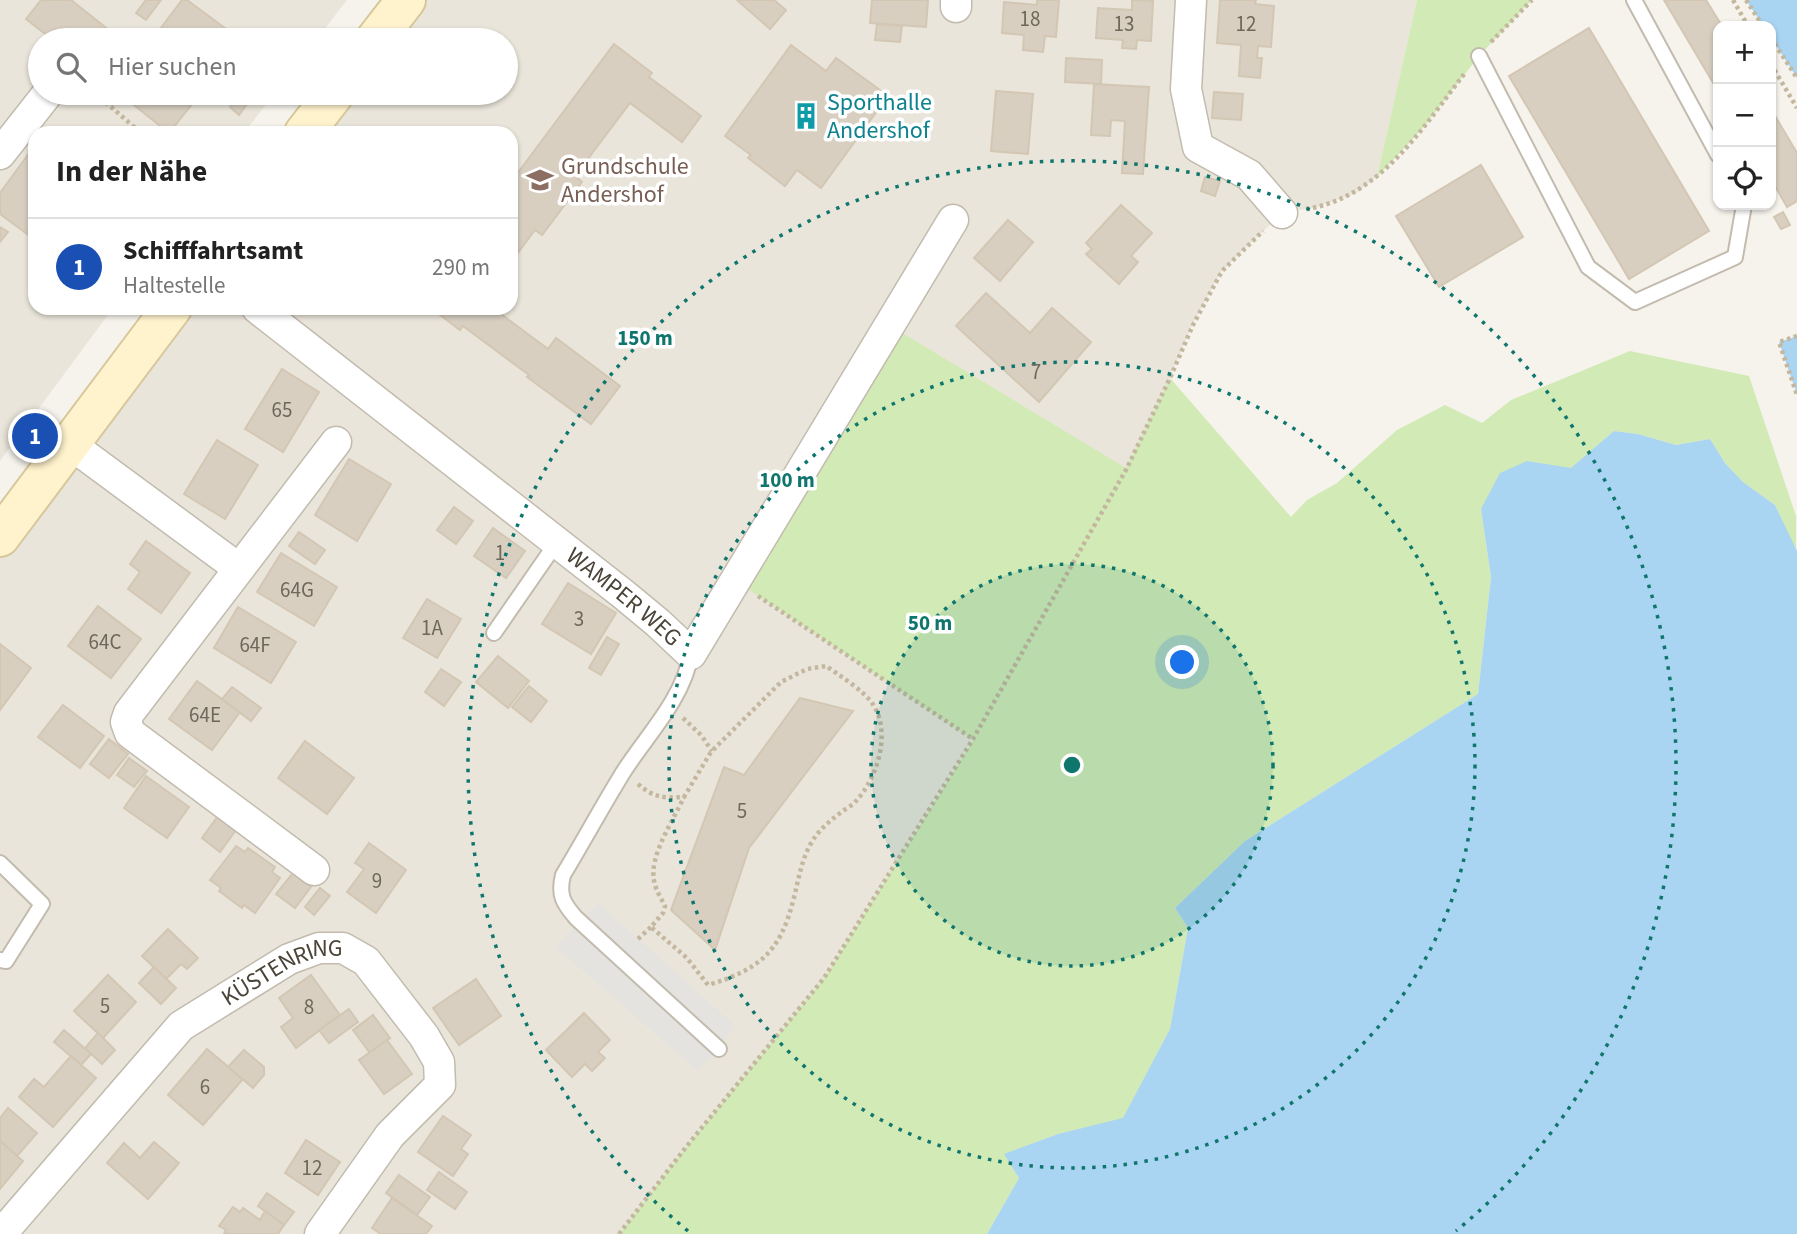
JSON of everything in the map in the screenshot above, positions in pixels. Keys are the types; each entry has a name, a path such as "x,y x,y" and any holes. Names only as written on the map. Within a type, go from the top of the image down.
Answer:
{"main road":[{"path":"384,28 406,0"},
{"path":"309,126 326,105"},
{"path":"0,537 167,315"}],"street":[{"path":"1191,0 1186,89 1198,147 1249,174 1282,212"},
{"path":"0,154 39,105"},
{"name":"WAMPER WEG","path":"266,315 557,542 658,623 691,654 953,220"},
{"path":"314,870 130,733 126,722 129,713 336,442"},
{"path":"70,444 238,568"},
{"name":"KÜSTENRING","path":"2,1233 181,1026 289,959 318,948 343,948 366,961 424,1036 439,1062 440,1084 390,1135 320,1234"}],"lane":[{"path":"1634,0 1714,147"},
{"path":"1479,56 1588,267 1635,302 1734,257 1743,210"},
{"path":"494,633 557,542"},
{"path":"691,654 688,671 669,706 624,772 563,875 560,889 565,905 576,918 719,1049"},
{"path":"0,863 43,904 6,961 0,960"}],"path":[{"path":"619,1234 685,1147 824,978 973,739 1126,468 1170,378 1192,325 1222,271 1282,212 1317,207 1354,194 1377,177 1423,128 1479,56 1532,0"},
{"path":"1733,0 1745,21"},
{"path":"1746,0 1760,21"},
{"path":"1776,46 1797,78"},
{"path":"1776,72 1797,108"},
{"path":"109,105 133,126"},
{"path":"1797,336 1779,342 1797,396"},
{"path":"736,581 973,739"},
{"path":"638,939 663,913 665,906 654,882 653,870 660,845 684,797 712,751 781,682 807,669 827,666 871,701 880,717 882,732 879,755 871,780 856,802 818,831 808,849 781,937 775,947 736,977 708,985 687,958 651,927"},
{"path":"669,706 701,735 712,751"},
{"path":"624,772 649,794 664,798 684,797"}],"shaded area":[{"path":"0,0 347,0 325,28 28,28 28,105 266,105 249,126 28,126 28,315 108,315 0,461"},
{"path":"406,0 1417,0 1377,177 1354,194 1317,207 1282,213 1222,271 1192,325 1127,468 973,739 824,978 619,1234 0,1234 0,537 167,315 518,315 518,126 309,126 326,105 518,105 518,28 384,28"},
{"path":"598,903 734,1025 719,1049 697,1070 556,947"}],"green space":[{"path":"1417,0 1532,0 1479,56 1423,128 1377,177"},
{"path":"889,325 1126,468 1170,378 1291,517 1307,500 1337,483 1397,430 1445,405 1482,423 1511,400 1630,351 1749,376 1796,516 1796,550 1775,505 1743,482 1725,463 1710,439 1676,445 1638,434 1614,431 1571,469 1527,461 1481,509 1491,577 1478,694 1245,841 1175,908 1188,928 1170,1029 1123,1119 1058,1134 1005,1154 1019,1178 987,1234 619,1234 824,978 973,740 736,581"}],"water":[{"path":"1746,0 1797,0 1797,78 1776,46 1776,21 1760,21"},
{"path":"1797,336 1797,395 1779,342"},
{"path":"1614,431 1638,434 1676,445 1710,439 1725,463 1743,482 1775,505 1797,551 1797,1234 987,1234 1019,1178 1004,1154 1058,1134 1123,1118 1170,1029 1188,928 1175,908 1245,841 1478,694 1491,577 1481,509 1500,473 1527,461 1571,468"}],"building":[{"path":"41,0 71,0 106,28 38,28 26,19"},
{"path":"146,0 161,0 146,20 136,13"},
{"path":"182,0 187,0 225,28 161,28"},
{"path":"737,0 774,0 786,10 770,29"},
{"path":"872,0 928,0 926,27 870,23"},
{"path":"1037,0 1059,0 1056,37 1045,36 1043,52 1023,50 1024,35 1002,33 1004,2 1037,5"},
{"path":"1132,0 1153,1 1151,41 1137,40 1136,49 1122,48 1123,40 1096,38 1098,8 1132,10"},
{"path":"1220,0 1256,0 1255,4 1274,6 1271,47 1258,46 1257,58 1262,58 1260,78 1239,76 1241,45 1217,43"},
{"path":"1664,0 1706,0 1719,21 1713,21 1713,83"},
{"path":"877,24 902,26 900,42 875,40"},
{"path":"1589,28 1709,231 1629,279 1509,76"},
{"path":"614,44 652,73 649,77 701,116 682,142 630,103 575,176 582,182 542,235 535,230 518,253 518,173"},
{"name":"Sporthalle Andershof","path":"791,45 826,71 836,58 888,96 821,188 797,170 785,186 748,158 751,155 725,136"},
{"path":"1066,58 1102,60 1101,84 1065,82"},
{"path":"1094,84 1149,87 1143,174 1122,173 1125,121 1111,120 1110,136 1091,135"},
{"path":"996,91 1033,94 1028,154 991,151"},
{"path":"1214,92 1243,94 1241,120 1212,118"},
{"path":"134,105 191,105 175,126 160,126"},
{"path":"231,105 246,105 239,115 230,107"},
{"path":"1776,117 1797,153 1797,201 1787,207 1776,188"},
{"path":"28,155 28,235 0,214 0,193"},
{"path":"1481,165 1523,237 1439,287 1396,216"},
{"path":"1205,177 1220,181 1215,196 1201,191"},
{"path":"1121,205 1152,233 1131,256 1138,262 1119,284 1086,254 1092,249 1086,243"},
{"path":"1783,212 1790,225 1781,229 1774,217"},
{"path":"1008,220 1033,242 1000,281 974,258"},
{"path":"0,227 8,232 0,242"},
{"path":"986,293 1030,333 1052,308 1091,342 1039,402 956,326"},
{"path":"440,315 502,315 548,349 556,338 620,386 591,424 463,326 460,330"},
{"path":"282,369 319,392 283,452 245,429"},
{"path":"217,440 258,465 225,519 184,494"},
{"path":"349,459 391,484 357,541 315,515"},
{"path":"454,507 473,521 456,544 437,530"},
{"path":"493,528 525,551 506,578 474,556"},
{"path":"299,532 325,550 315,564 289,546"},
{"path":"146,541 190,573 161,613 128,589 140,572 130,564"},
{"path":"281,553 337,587 314,626 257,592"},
{"path":"568,583 616,613 591,654 542,624"},
{"path":"427,599 461,619 437,658 403,638"},
{"path":"98,606 141,639 111,678 68,646"},
{"path":"238,607 296,642 271,683 214,648"},
{"path":"607,637 619,644 601,675 589,668"},
{"path":"0,644 31,668 0,710"},
{"path":"498,656 529,681 508,708 476,682"},
{"path":"441,669 461,682 444,706 425,692"},
{"path":"197,681 240,712 212,750 169,719"},
{"path":"529,686 547,701 531,722 512,707"},
{"path":"232,687 261,708 251,721 222,699"},
{"path":"800,698 853,711 749,848 715,950 671,910 724,767 744,775"},
{"path":"63,705 104,736 80,768 38,737"},
{"path":"109,739 128,754 109,778 90,764"},
{"path":"305,741 354,778 327,814 278,778"},
{"path":"129,758 147,771 134,787 117,775"},
{"path":"146,776 189,807 167,838 124,808"},
{"path":"218,816 236,830 220,852 202,838"},
{"path":"369,843 406,870 376,913 347,892 364,869 355,863"},
{"path":"236,846 245,852 248,848 275,867 272,872 280,878 255,913 244,905 242,908 219,891 221,888 210,880"},
{"path":"293,873 311,887 295,908 276,894"},
{"path":"320,888 330,896 314,915 305,907"},
{"path":"168,929 198,958 187,969 181,964 166,979 142,956"},
{"path":"154,967 176,988 161,1004 139,983"},
{"path":"108,975 136,1002 103,1038 74,1011"},
{"path":"311,975 340,1015 296,1048 281,1027 293,1018 279,998"},
{"path":"476,979 501,1016 459,1045 433,1008"},
{"path":"349,1009 358,1022 329,1043 319,1030"},
{"path":"584,1013 610,1040 598,1052 605,1058 592,1071 585,1064 572,1077 546,1050"},
{"path":"373,1015 390,1038 370,1053 353,1030"},
{"path":"64,1030 91,1054 81,1065 54,1042"},
{"path":"98,1033 115,1050 102,1064 85,1048"},
{"path":"387,1040 412,1074 384,1094 359,1060"},
{"path":"207,1049 243,1079 203,1125 168,1095"},
{"path":"244,1050 264,1067 264,1075 253,1088 228,1067"},
{"path":"71,1056 96,1078 53,1127 19,1097 34,1079 44,1087"},
{"path":"8,1108 37,1133 17,1156 0,1141 0,1118"},
{"path":"443,1116 471,1135 461,1149 468,1154 453,1176 418,1152"},
{"path":"306,1140 340,1162 318,1195 285,1173"},
{"path":"0,1141 23,1161 0,1189"},
{"path":"154,1142 179,1163 148,1199 107,1163 124,1143 140,1158"},
{"path":"439,1172 467,1192 455,1209 427,1190"},
{"path":"399,1175 430,1197 417,1215 386,1193"},
{"path":"267,1193 294,1212 284,1225 258,1206"},
{"path":"392,1198 432,1226 426,1234 381,1234 372,1228"},
{"path":"233,1207 240,1212 243,1208 260,1220 265,1211 284,1225 278,1234 224,1234 226,1230 219,1226"}],"place":[{"name":"Sporthalle Andershof","path":"806,116"},
{"name":"Grundschule Andershof","path":"540,180"},
{"name":"Schifffahrtsamt","path":"35,436"}]}
